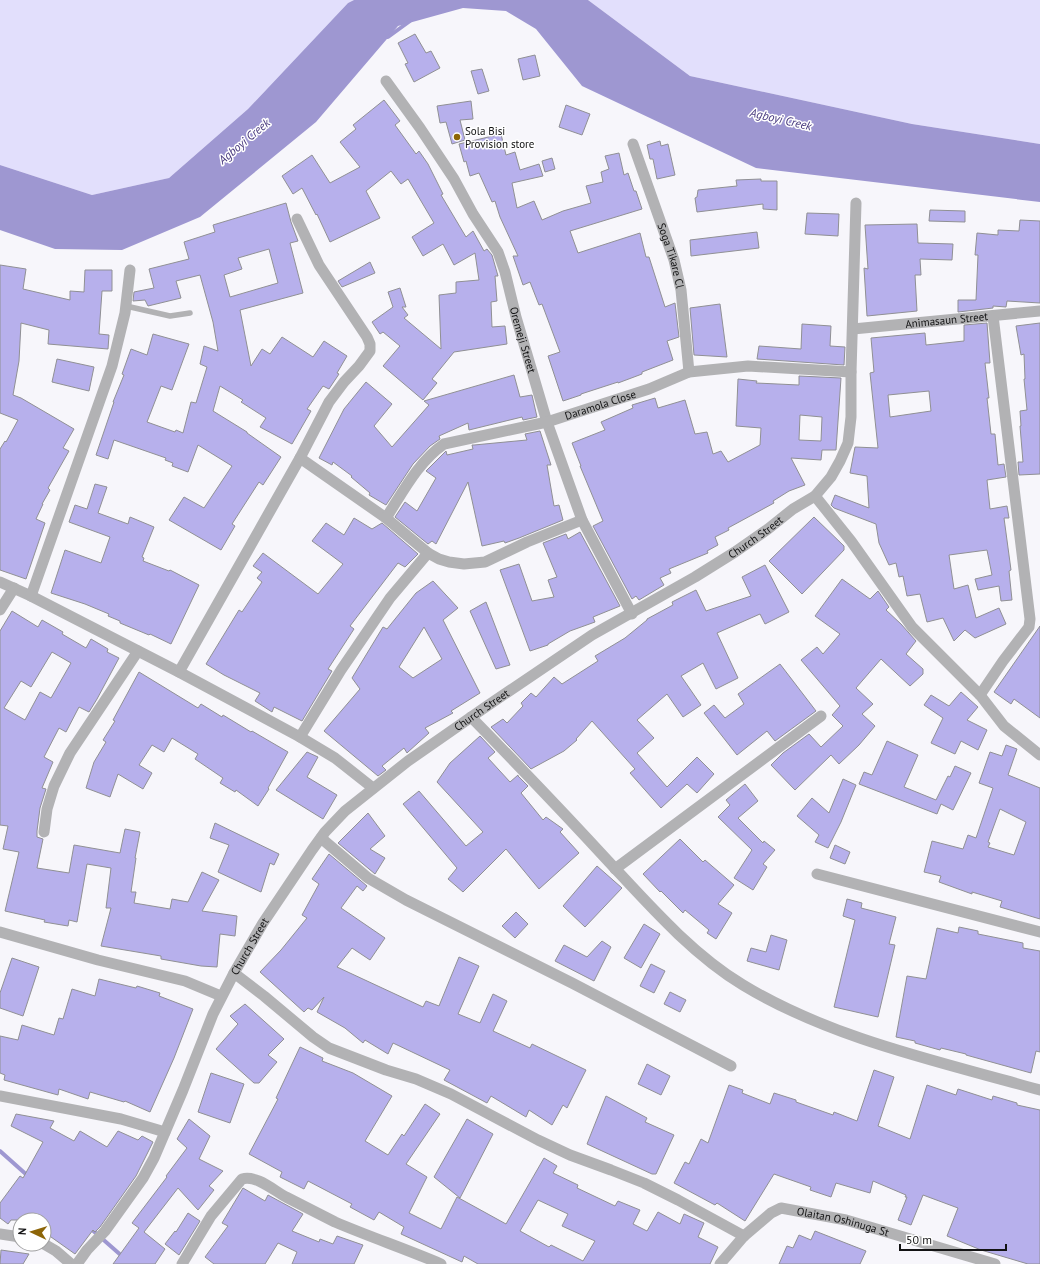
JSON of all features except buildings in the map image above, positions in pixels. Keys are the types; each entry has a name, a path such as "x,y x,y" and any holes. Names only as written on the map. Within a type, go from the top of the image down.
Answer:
{"street":[{"name":"Oremeji Street","path":"386,81 454,179 473,214 498,252 547,422 582,520 632,614"},
{"name":"Soga Tikare Cl","path":"633,144 674,260 681,290 689,372"},
{"name":"Church Street","path":"77,1264 87,1250 105,1231 143,1178 154,1158 221,996 263,923 321,838 345,811 408,761 592,635 632,614 735,552 793,509 815,496 831,477 848,443 851,416 856,203"},
{"path":"179,672 300,458 329,402 344,382 366,358 370,351 370,344 367,337 319,265 297,219"},
{"path":"31,596 112,366 126,306 130,270"},
{"name":"Animasaun Street","path":"852,328 1040,311"},
{"path":"980,696 1003,661 1029,627 1030,619 993,316"},
{"name":"Daramola Close","path":"386,518 420,466 433,452 444,444 456,440 547,422 649,388 689,372 748,366 851,372"},
{"path":"300,458 386,518 428,553 439,560 464,564 485,562 527,542 582,520"},
{"path":"815,496 852,541 912,626 980,696 1004,726 1040,755"},
{"path":"300,737 341,670 390,598 428,553"},
{"path":"0,582 31,596 179,672 300,737 335,758 373,788"},
{"path":"0,610 14,588"},
{"path":"44,832 47,809 54,786 67,760 138,651"},
{"path":"615,869 821,716"},
{"path":"471,717 530,776 650,906 704,957 742,984 774,1002 845,1033 886,1047 1040,1090"},
{"path":"321,838 368,878 406,900 572,983 731,1066"},
{"path":"817,874 1040,932"},
{"path":"0,932 98,960 185,981 221,996"},
{"path":"234,973 313,1037 329,1048 386,1070 416,1079 451,1094 538,1140 570,1155 644,1183 744,1236"},
{"path":"0,1096 120,1119 165,1132"},
{"path":"182,1264 211,1216 242,1179 253,1178 336,1222 441,1264"},
{"name":"Olaitan Oshinuga St","path":"720,1264 744,1236 770,1213 780,1208 846,1220 995,1264"},
{"path":"0,1234 12,1236"},
{"path":"52,1249 70,1264"}],"lane":[{"path":"126,306 170,316 190,313"}],"shaded area":[{"path":"0,0 354,0 348,3 248,109 169,178 92,195 0,165"},
{"path":"588,0 1040,0 1040,144 912,124 690,76"}],"water":[{"path":"354,0 588,0 690,76 912,124 1040,144 1040,202 756,168 582,86 536,29 506,11 463,8 398,26 316,122 200,217 122,250 55,249 0,230 0,165 92,195 169,178 248,109 348,3"}],"waterway":[{"name":"Agboyi Creek","path":"388,37 410,21"},
{"path":"0,1151 28,1176"},
{"path":"90,1228 131,1264"}],"place":[{"name":"Sola Bisi Provision store","path":"457,137"}]}
